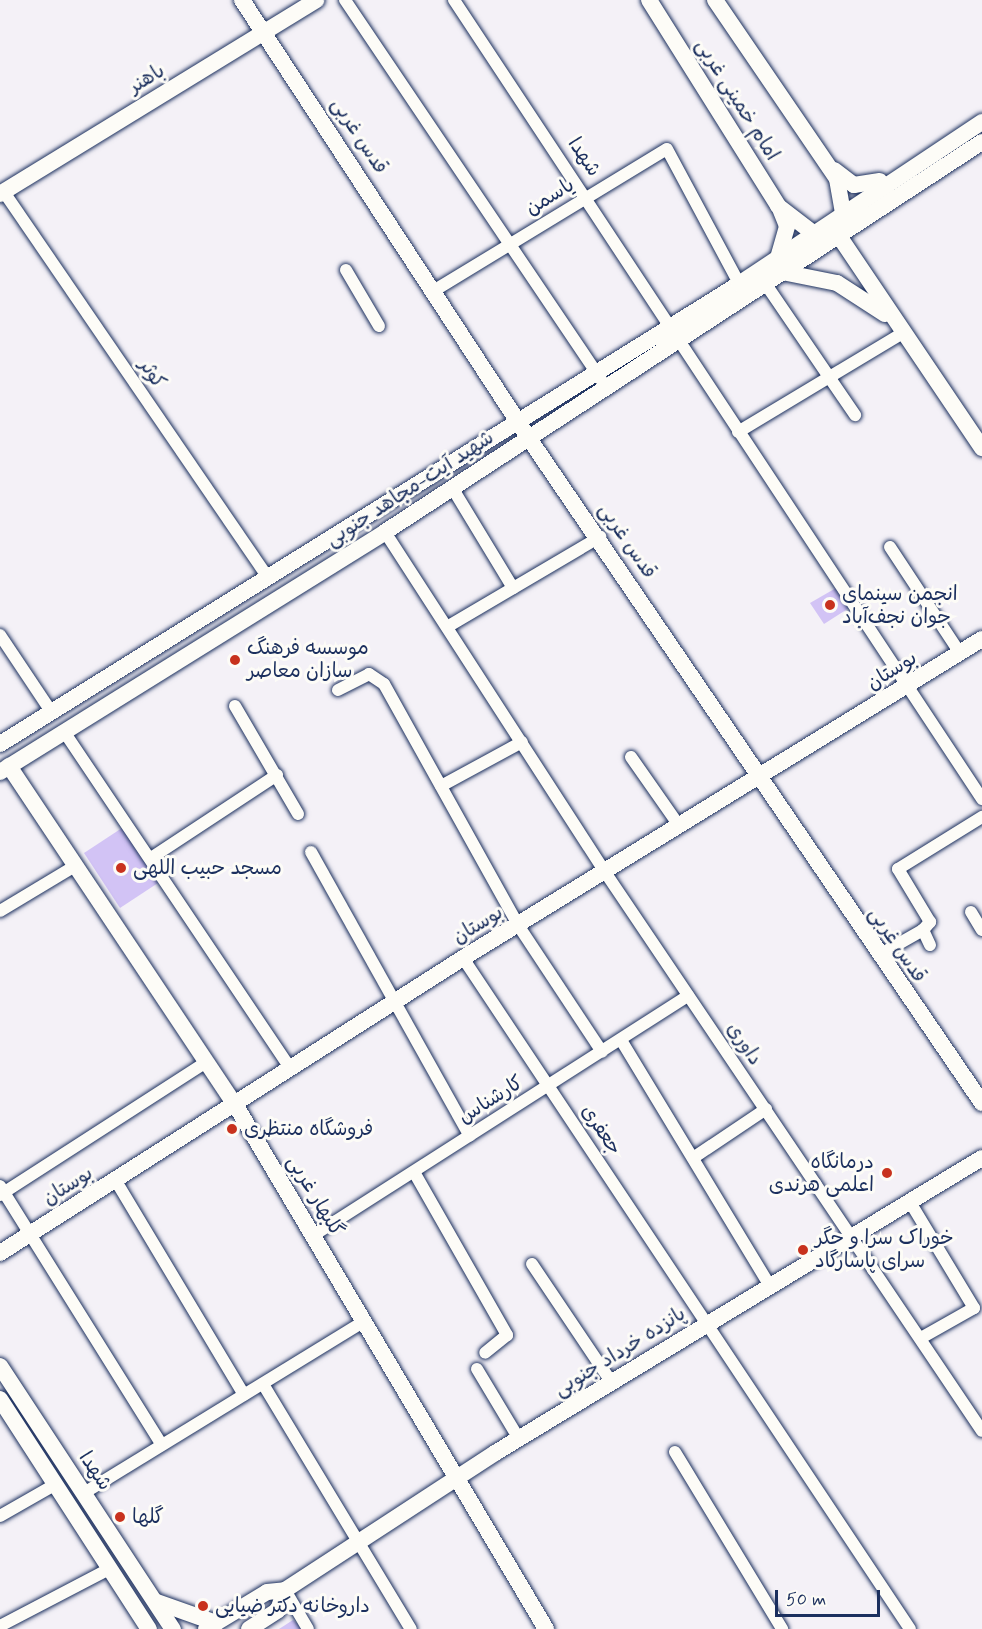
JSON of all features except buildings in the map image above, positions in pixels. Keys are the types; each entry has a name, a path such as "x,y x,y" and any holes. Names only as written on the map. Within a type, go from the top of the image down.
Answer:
{"street":[{"name":"قدس غربی","path":"242,0 435,290 528,437 600,537 759,779 982,1102"},
{"name":"باهنر","path":"2,193 316,0"},
{"path":"345,0 601,379"},
{"name":"شهدا","path":"454,0 672,334 982,799"},
{"name":"امام خمینی غربی","path":"649,0 778,206 793,220 813,232"},
{"name":"امام خمینی غربی","path":"715,0 827,163 837,179 846,209"},
{"path":"827,163 854,185 868,186 900,172 982,122"},
{"name":"شهید آیت-مجاهد جنوبی","path":"0,744 518,421 601,379 779,266 839,236 982,142"},
{"name":"یاسمن","path":"435,290 667,149 742,290"},
{"name":"شهید آیت-مجاهد جنوبی","path":"742,290 765,283 813,232 900,172"},
{"name":"کوثر","path":"2,193 268,578"},
{"path":"778,206 787,226 779,266 837,283 899,327"},
{"path":"846,209 839,236 855,264 982,448"},
{"path":"813,232 839,236"},
{"path":"346,270 379,326"},
{"path":"765,283 855,415"},
{"path":"738,432 828,377 899,327"},
{"name":"شهید آیت-مجاهد جنوبی","path":"5,769 453,489 528,437 601,379"},
{"path":"453,489 513,588"},
{"name":"داوری","path":"385,532 605,872 982,1431"},
{"path":"447,627 600,537"},
{"path":"890,547 960,653"},
{"path":"0,634 52,712"},
{"name":"بوستان","path":"0,1253 236,1106 290,1068 463,958 759,779 982,639"},
{"path":"338,690 369,674 384,684 518,925 602,1052"},
{"path":"235,706 298,814"},
{"path":"65,733 290,1068"},
{"path":"441,786 522,742"},
{"path":"631,757 680,827"},
{"name":"گلبهار غربی","path":"5,769 75,866 236,1106 546,1629"},
{"path":"151,858 277,775"},
{"path":"879,955 923,930 930,922 898,869 982,817"},
{"path":"311,852 470,1136"},
{"path":"0,911 75,866"},
{"path":"971,912 982,930"},
{"path":"923,930 930,945"},
{"name":"جعفری","path":"463,958 910,1629"},
{"name":"کارشناس","path":"314,1235 688,996"},
{"path":"621,1040 770,1286"},
{"path":"162,1445 32,1233 1,1191 207,1062"},
{"path":"693,1158 766,1109"},
{"name":"پانزده خرداد جنوبی","path":"285,1590 519,1439 982,1158"},
{"path":"414,1172 507,1335 485,1353"},
{"path":"116,1180 244,1395"},
{"path":"910,1202 974,1308 921,1338"},
{"path":"532,1264 612,1383"},
{"path":"84,1493 364,1321"},
{"name":"شهدا","path":"0,1366 173,1629"},
{"path":"477,1369 519,1439"},
{"path":"263,1384 411,1629"},
{"name":"شهدا","path":"0,1399 111,1568 137,1621 149,1629"},
{"path":"675,1452 782,1629"},
{"path":"0,1516 56,1484"},
{"path":"0,1626 111,1568"},
{"path":"157,1602 211,1626 267,1592 285,1590"},
{"path":"249,1629 278,1610 285,1590"},
{"path":"285,1590 308,1629"}],"place":[{"name":"انجمن سینمای جوان نجف‌آباد","path":"830,605"},
{"name":"موسسه فرهنگ سازان معاصر","path":"235,660"},
{"name":"مسجد حبیب اللهی","path":"121,868"},
{"name":"فروشگاه منتظری","path":"232,1129"},
{"name":"درمانگاه اعلمی هرندی","path":"887,1173"},
{"name":"خوراک سرا و جگر سرای پاسارگاد","path":"803,1250"},
{"name":"گلها","path":"120,1517"},
{"name":"داروخانه دکتر ضیایی","path":"203,1606"}]}
